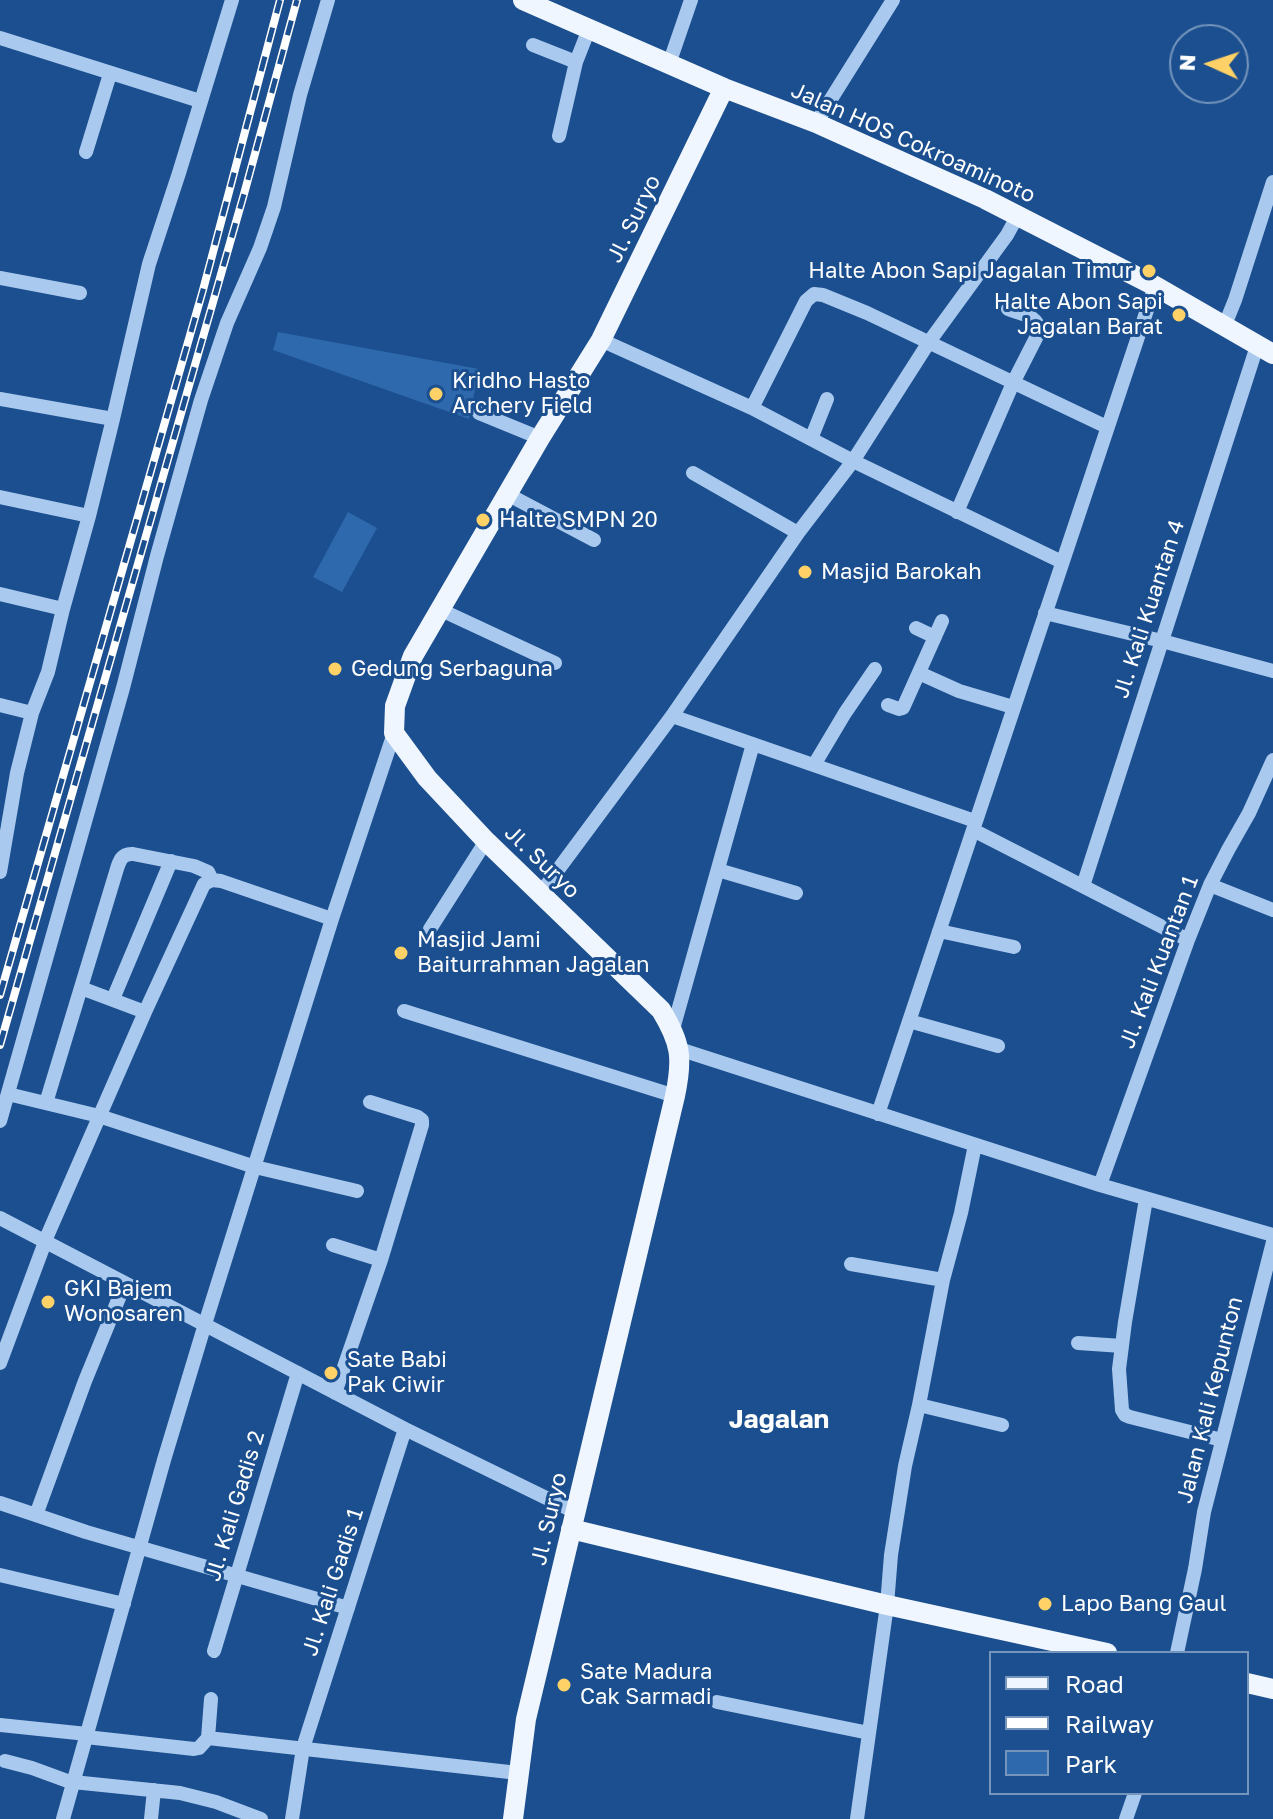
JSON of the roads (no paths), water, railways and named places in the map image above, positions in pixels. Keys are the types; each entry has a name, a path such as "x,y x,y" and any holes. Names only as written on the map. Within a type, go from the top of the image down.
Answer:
{"main road":[{"name":"Jalan HOS Cokroaminoto","path":"527,1 724,88 816,123 1018,215 1155,286 1265,350"},
{"name":"Jl. Suryo","path":"513,1819 526,1719 680,1071 676,1039 661,1010 486,841 427,778 394,733 395,706 413,656 601,340 724,88"},
{"path":"573,1520 887,1605 1098,1651"},
{"path":"1249,1683 1273,1689"}],"street":[{"path":"0,869 17,773 32,713 48,672 89,516 149,264 232,0"},
{"path":"0,1121 189,443 227,323 260,248 274,207 300,95 328,0"},
{"path":"669,64 691,0"},
{"path":"816,123 893,0"},
{"path":"559,136 576,62 589,29"},
{"path":"0,38 200,101"},
{"path":"533,45 576,62"},
{"path":"86,152 110,74"},
{"path":"1224,327 1273,182"},
{"path":"540,894 672,716 798,533 853,461 929,342 1007,235 1018,215"},
{"path":"0,278 80,293"},
{"path":"878,1114 1155,286"},
{"path":"752,408 806,301 814,294 852,307 1107,427"},
{"path":"957,512 1013,383 1039,332 1036,320 1008,309"},
{"path":"601,340 752,408 853,461 1062,562"},
{"name":"Jl. Kali Kuantan 4","path":"1083,886 1162,641 1265,350"},
{"path":"0,399 113,419"},
{"path":"811,439 827,399"},
{"path":"479,413 540,438"},
{"path":"693,473 798,533"},
{"path":"507,494 594,540"},
{"path":"0,497 89,516"},
{"path":"0,594 63,609"},
{"path":"441,610 555,663"},
{"path":"1045,613 1273,671"},
{"path":"888,705 903,708 942,621"},
{"path":"916,628 935,637"},
{"path":"814,765 875,669"},
{"path":"919,673 959,691 1013,707"},
{"path":"0,705 32,713"},
{"path":"672,716 814,765 974,826 1188,940"},
{"path":"63,1819 205,1324 394,733"},
{"path":"753,744 676,1039 878,1114 1100,1185 1273,1235"},
{"name":"Jl. Kali Kuantan 1","path":"1100,1185 1210,885 1261,790 1273,760"},
{"path":"430,929 486,841"},
{"path":"46,1103 123,856 127,853 204,869 212,880"},
{"path":"113,999 171,861"},
{"path":"718,870 796,893"},
{"path":"0,1363 45,1242 200,889 212,880 332,919"},
{"path":"1210,885 1273,910"},
{"path":"939,931 1014,947"},
{"path":"81,988 145,1012"},
{"path":"404,1011 675,1096"},
{"path":"909,1021 998,1046"},
{"path":"8,1094 99,1116 255,1167 357,1191"},
{"path":"335,1393 381,1260 422,1123 418,1117 370,1102"},
{"path":"857,1819 897,1511 943,1280 975,1145"},
{"path":"1146,1199 1122,1346 1119,1386 1122,1410 1125,1415 1222,1440"},
{"path":"0,1218 573,1520"},
{"name":"Jalan Kali Kepunton","path":"1177,1651 1204,1512 1273,1242"},
{"path":"333,1245 381,1260"},
{"path":"851,1264 943,1280"},
{"path":"36,1515 125,1283"},
{"path":"1078,1343 1122,1346"},
{"name":"Jl. Kali Gadis 2","path":"214,1651 298,1373"},
{"path":"919,1405 1002,1425"},
{"name":"Jl. Kali Gadis 1","path":"292,1819 303,1748 405,1429"},
{"path":"0,1503 140,1548 348,1608"},
{"path":"0,1575 124,1604"},
{"path":"0,1725 194,1749 208,1738 211,1699"},
{"path":"717,1702 869,1733"},
{"path":"208,1738 518,1773"},
{"path":"5,1761 73,1783 192,1795 261,1819"},
{"path":"151,1819 154,1790"},
{"path":"1126,1819 1134,1795"}],"railway":[{"path":"0,995 203,290 280,0"},
{"path":"0,1045 297,0"}],"place":[{"name":"Halte Abon Sapi Jagalan Timur","path":"1149,271"},
{"name":"Halte Abon Sapi Jagalan Barat","path":"1179,315"},
{"name":"Kridho Hasto Archery Field","path":"436,394"},
{"name":"Halte SMPN 20","path":"483,520"},
{"name":"Masjid Barokah","path":"805,572"},
{"name":"Gedung Serbaguna","path":"335,669"},
{"name":"Masjid Jami Baiturrahman Jagalan","path":"401,953"},
{"name":"GKI Bajem Wonosaren","path":"48,1302"},
{"name":"Sate Babi Pak Ciwir","path":"331,1373"},
{"name":"Lapo Bang Gaul","path":"1045,1604"},
{"name":"Sate Madura Cak Sarmadi","path":"564,1685"}],"district":[{"name":"Jagalan","path":"779,1420"}]}
